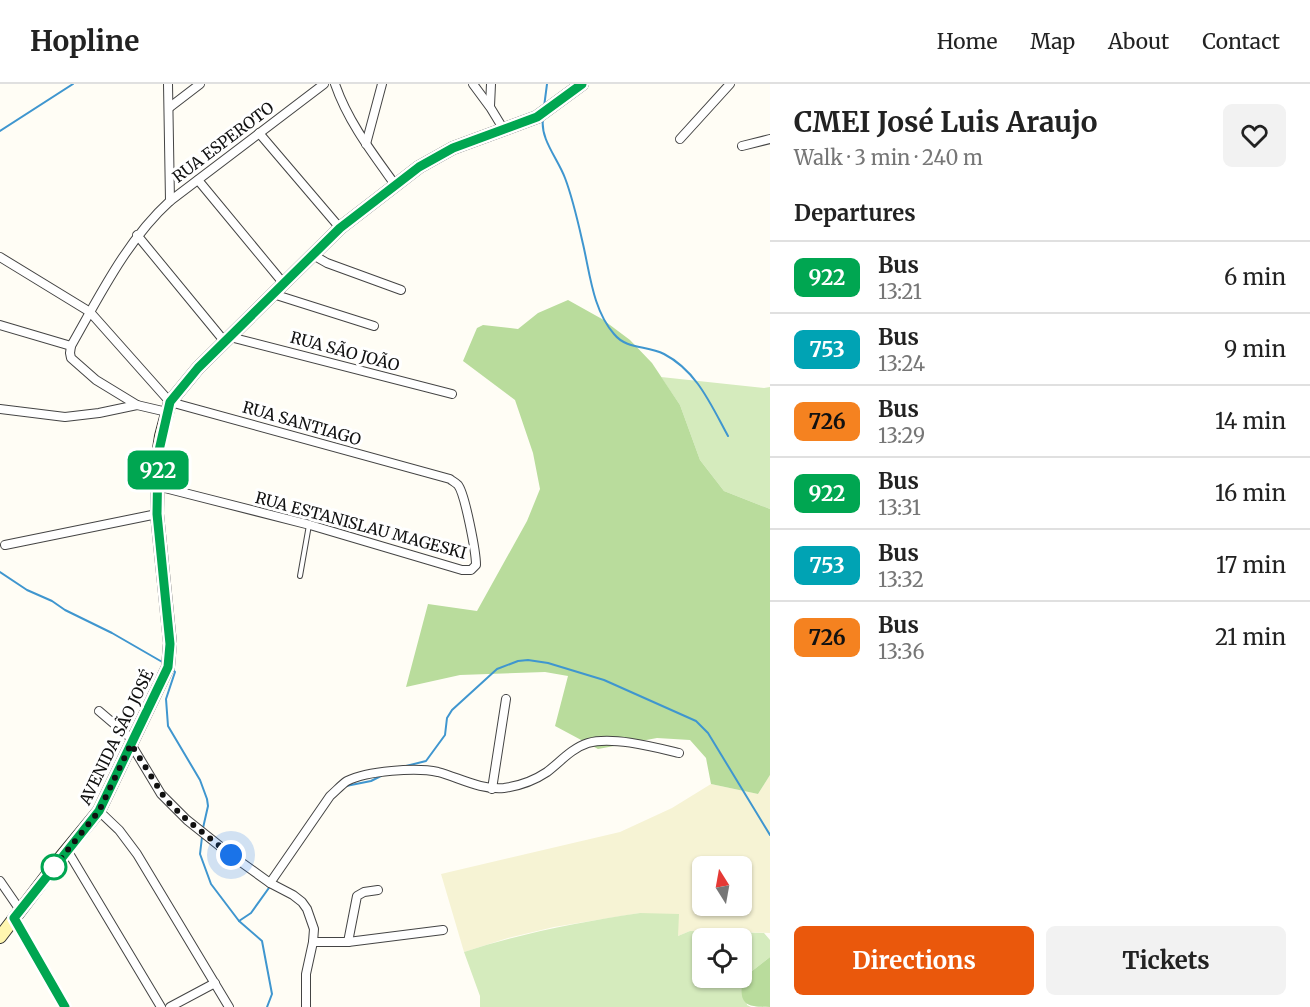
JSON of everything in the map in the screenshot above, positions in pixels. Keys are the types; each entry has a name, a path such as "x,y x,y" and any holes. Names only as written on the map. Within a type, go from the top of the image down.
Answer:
{"street":[{"path":"168,84 170,201"},
{"path":"170,107 200,84"},
{"name":"RUA ESPEROTO","path":"71,345 137,235 153,216 324,84"},
{"path":"335,84 347,112 366,144 396,186"},
{"path":"366,144 382,84"},
{"path":"473,84 504,130"},
{"path":"490,107 491,84"},
{"name":"AVENIDA SÃO JOSÉ","path":"0,937 99,811 165,675 171,652 157,514 157,486 158,455 169,407 198,368 340,228 435,157 543,114 582,84"},
{"path":"680,139 730,84"},
{"path":"259,133 340,228"},
{"path":"742,146 770,140"},
{"path":"198,180 284,284"},
{"path":"137,235 228,339"},
{"path":"313,255 327,263 401,290"},
{"path":"0,257 90,312 169,407"},
{"path":"273,294 374,326"},
{"path":"0,325 71,345 71,358 85,372 137,405"},
{"name":"RUA SÃO JOÃO","path":"228,339 452,394"},
{"path":"0,409 72,417 137,405"},
{"name":"RUA SANTIAGO","path":"137,405 169,407 441,476 458,485"},
{"name":"RUA ESTANISLAU MAGESKI","path":"157,486 310,525 462,570 471,570 476,565 476,561 465,504 458,485"},
{"path":"5,545 157,514"},
{"path":"492,789 506,699"},
{"path":"99,711 132,742 166,800 204,834 270,883 293,894 302,902 314,929 314,942 306,974 306,1007"},
{"path":"270,883 330,796 348,781 376,774 423,770 492,789 534,779 580,747 596,742 633,744 679,753"},
{"path":"99,811 119,830 137,854 229,1007"},
{"path":"67,850 160,1007"},
{"path":"0,881 65,1007"},
{"path":"348,942 357,896 364,892 378,890"},
{"path":"314,942 348,942 443,930"},
{"path":"170,1007 215,982"}],"lane":[{"path":"300,576 310,525"}],"shaded area":[{"path":"770,775 770,933 752,933 752,928 692,928 692,931 678,936 640,913 554,927 464,952 441,874 620,832 672,808 711,784 758,794"}],"green space":[{"path":"568,300 602,319 630,340 652,363 680,405 700,460 724,491 770,509 770,775 758,794 711,784 706,758 690,740 657,738 598,749 555,726 568,676 545,672 460,675 406,687 428,604 477,611 527,521 540,489 533,453 515,400 463,361 477,328 483,325 518,329 538,313"},
{"path":"661,377 770,387 770,509 724,491 700,460 680,405"},
{"path":"640,913 679,914 678,936 692,931 692,988 744,988 747,1005 751,1007 480,1007 480,996 464,952 573,924"},
{"path":"752,933 764,933 770,940 770,957 752,971"},
{"path":"770,957 770,1007 750,1005 743,999 742,988 752,988 752,971"}],"waterway":[{"path":"0,131 73,84"},
{"path":"544,107 547,84"},
{"path":"543,119 544,134 562,171 570,194 593,291 601,314 614,334 625,343 658,351 676,361 686,370 702,390 728,436"},
{"path":"0,572 27,590 52,601 164,663"},
{"path":"406,766 426,761 445,735 447,718 452,710 497,669 518,661 548,663 604,680 696,721 708,733 770,835"},
{"path":"171,668 175,672 166,699 168,726 200,780 207,799 208,806 203,828"},
{"path":"346,786 371,781 381,776"},
{"path":"202,837 200,854 211,884 239,921 262,941 272,994 267,1007"},
{"path":"239,921 251,913 271,885"}],"bus line":[{"name":"922","path":"65,1007 14,918 99,811 168,667 171,652 157,514 158,455 170,402 198,368 340,228 419,167 453,148 543,114 582,84"}],"route":[{"path":"54,867 51,871 99,811 131,744 166,800 231,855"}]}
